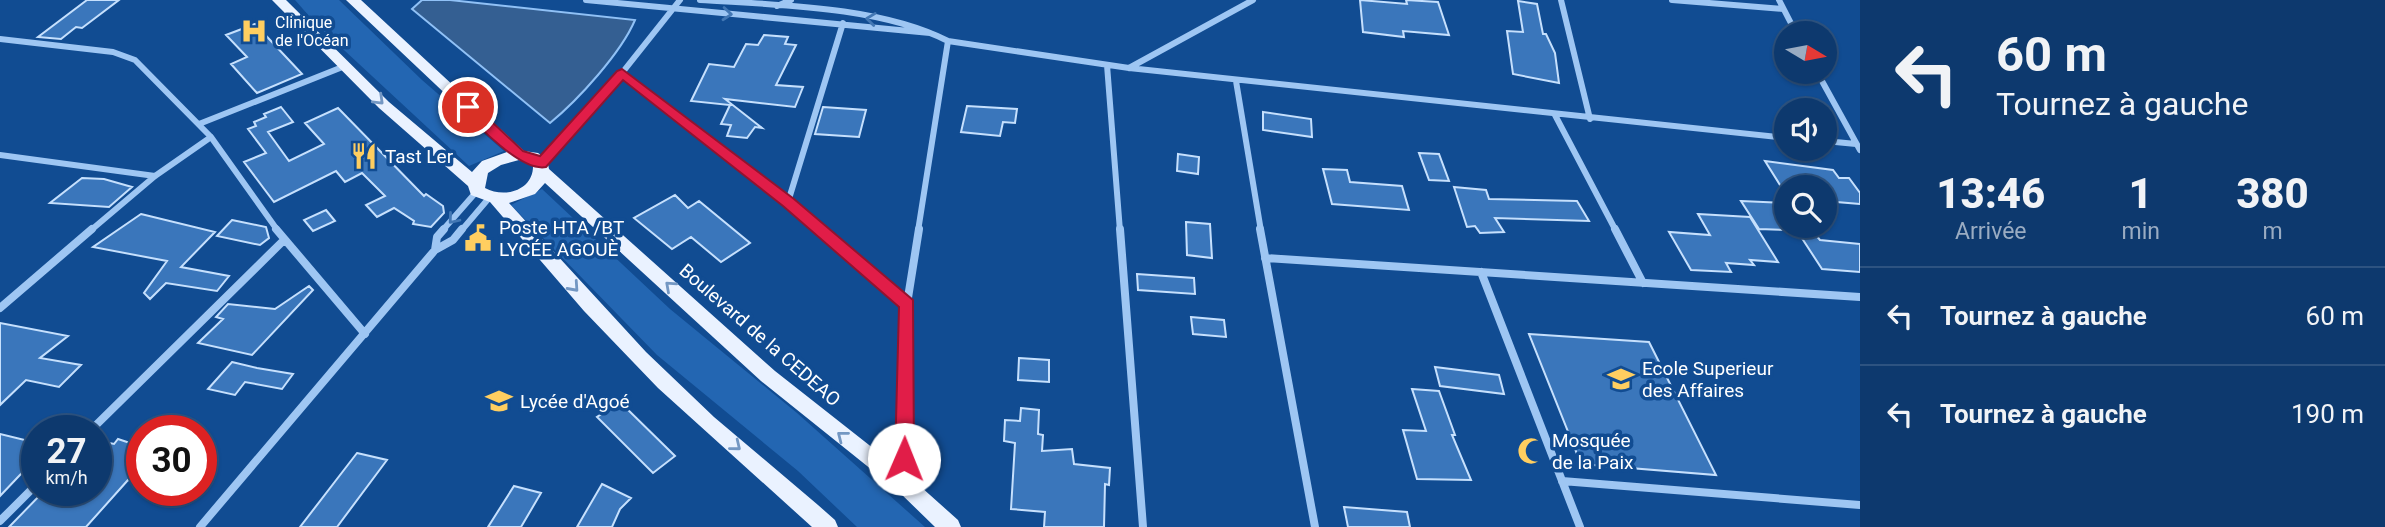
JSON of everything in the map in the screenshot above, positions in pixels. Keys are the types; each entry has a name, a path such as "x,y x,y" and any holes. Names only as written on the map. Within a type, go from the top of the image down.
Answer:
{"main road":[{"path":"279,0 384,105 484,193 644,363 692,410 779,480 827,527"},
{"path":"353,0 519,155"},
{"path":"519,155 532,157 542,168 539,183 528,192 484,193 479,172 489,163 519,155"},
{"name":"Boulevard de la CEDEAO","path":"542,168 768,376 904,484 950,527"}],"street":[{"path":"586,0 937,33"},
{"path":"542,168 680,0"},
{"path":"701,0 753,3 911,24 937,33 947,41 1129,68 1774,137"},
{"path":"753,3 761,0"},
{"path":"776,6 791,0"},
{"path":"1129,68 1253,0"},
{"path":"1561,0 1590,119"},
{"path":"1672,0 1783,9"},
{"path":"1779,0 1790,21"},
{"path":"788,202 845,16"},
{"path":"0,39 128,57 211,137 284,240 365,334"},
{"path":"904,484 907,304 947,41"},
{"path":"1107,65 1143,527"},
{"path":"199,124 345,66"},
{"path":"622,73 788,202 907,304"},
{"path":"1236,81 1265,258 1315,527"},
{"path":"1824,84 1859,146"},
{"path":"1555,115 1643,283"},
{"path":"0,308 155,176 211,137"},
{"path":"1837,143 1859,146"},
{"path":"0,155 155,176"},
{"path":"435,250 437,237 484,193"},
{"path":"200,527 435,250 453,240 484,193"},
{"path":"106,415 284,240"},
{"path":"1265,258 1860,297"},
{"path":"1481,272 1580,527"},
{"path":"1562,481 1860,505"},
{"path":"0,521 21,500"}],"shaded area":[{"path":"295,0 339,0 422,80 504,151 469,166 317,25"},
{"path":"422,0 450,0 635,20 620,47 598,75 550,123 412,9"},
{"path":"542,189 670,309 797,413 925,527 857,527 798,471 657,355 511,205"}],"building":[{"path":"87,0 119,0 82,28 76,27 61,39 38,37"},
{"path":"1360,0 1407,4 1406,0 1438,2 1449,35 1403,31 1404,37 1363,32"},
{"path":"1518,1 1537,4 1543,34 1546,34 1555,53 1559,83 1513,74 1507,31 1523,32"},
{"path":"255,24 302,74 257,93 231,64 247,57 226,35"},
{"path":"764,35 788,37 785,44 796,45 776,85 803,87 795,107 725,99 762,128 755,127 747,138 727,136 731,125 721,124 730,105 691,101 709,64 734,67 746,44 758,45"},
{"path":"967,106 1017,109 1015,123 1003,122 1000,136 961,132"},
{"path":"281,107 293,122 268,132 289,161 324,144 305,123 338,108 424,196 426,194 443,206 444,213 431,227 413,224 414,221 394,208 377,217 366,205 385,196 362,173 345,182 336,171 274,202 244,162 266,153 248,129 256,126 254,122 266,117 264,114"},
{"path":"823,107 866,110 859,137 815,134"},
{"path":"1263,112 1311,119 1312,137 1263,130"},
{"path":"1419,153 1439,154 1449,181 1429,180"},
{"path":"1178,154 1199,157 1198,174 1177,171"},
{"path":"1765,161 1833,170 1837,175 1774,175"},
{"path":"1323,169 1347,170 1350,182 1402,186 1409,210 1332,204"},
{"path":"1837,175 1839,178 1849,178 1860,193 1860,204 1837,202"},
{"path":"82,178 104,179 132,187 109,207 50,203"},
{"path":"1454,187 1486,190 1489,199 1577,201 1589,221 1495,218 1504,232 1480,233 1475,226 1467,227"},
{"path":"675,195 688,208 699,201 750,243 721,262 691,237 672,249 634,218"},
{"path":"1741,201 1774,202 1774,230 1759,229"},
{"path":"326,210 335,221 313,231 304,220"},
{"path":"141,214 215,232 181,267 229,276 217,291 166,283 150,299 144,293 167,261 93,247"},
{"path":"1698,214 1750,217 1778,262 1750,260 1754,265 1726,263 1731,272 1691,270 1669,232 1710,235"},
{"path":"232,220 266,227 269,238 260,245 217,236"},
{"path":"1186,222 1210,224 1212,258 1187,255"},
{"path":"1802,238 1860,244 1860,272 1822,269"},
{"path":"1137,274 1194,278 1195,294 1138,290"},
{"path":"309,286 313,290 252,355 198,343 223,319 216,317 228,304 275,309"},
{"path":"1191,317 1224,320 1226,337 1193,334"},
{"path":"0,323 68,336 40,358 81,365 59,387 26,380 0,405"},
{"path":"1529,334 1649,342 1716,475 1581,464"},
{"path":"1019,358 1049,360 1049,382 1018,380"},
{"path":"232,362 293,374 282,389 245,382 235,395 208,389"},
{"path":"1435,367 1499,375 1504,394 1440,386"},
{"path":"1412,389 1439,391 1455,435 1452,435 1471,480 1417,479 1403,430 1426,431"},
{"path":"620,402 675,456 653,473 597,417"},
{"path":"1021,408 1039,410 1038,434 1043,435 1042,451 1072,449 1074,464 1110,468 1109,485 1105,484 1104,527 1044,527 1045,512 1011,509 1015,443 1004,441 1005,420 1020,421"},
{"path":"0,434 21,439 21,474 0,496"},
{"path":"118,439 126,442 126,482 112,498 112,444"},
{"path":"357,453 387,460 337,527 300,527"},
{"path":"602,484 631,498 620,509 612,527 577,527"},
{"path":"514,486 541,493 521,527 488,527"},
{"path":"29,506 105,506 86,527 9,527"},
{"path":"1344,507 1407,512 1410,527 1348,527"}],"place":[{"name":"Clinique de l'Océan","path":"254,31"},
{"name":"Tast Ler","path":"364,156"},
{"name":"Poste HTA /BT LYCÉE AGOUÈ","path":"478,238"},
{"name":"Ecole Superieur des Affaires","path":"1621,379"},
{"name":"Lycée d'Agoé","path":"499,401"},
{"name":"Mosquée de la Paix","path":"1531,451"}],"route":[{"path":"468,107 519,155 532,157 541,163 622,73 788,202 907,304 904,459"}]}
